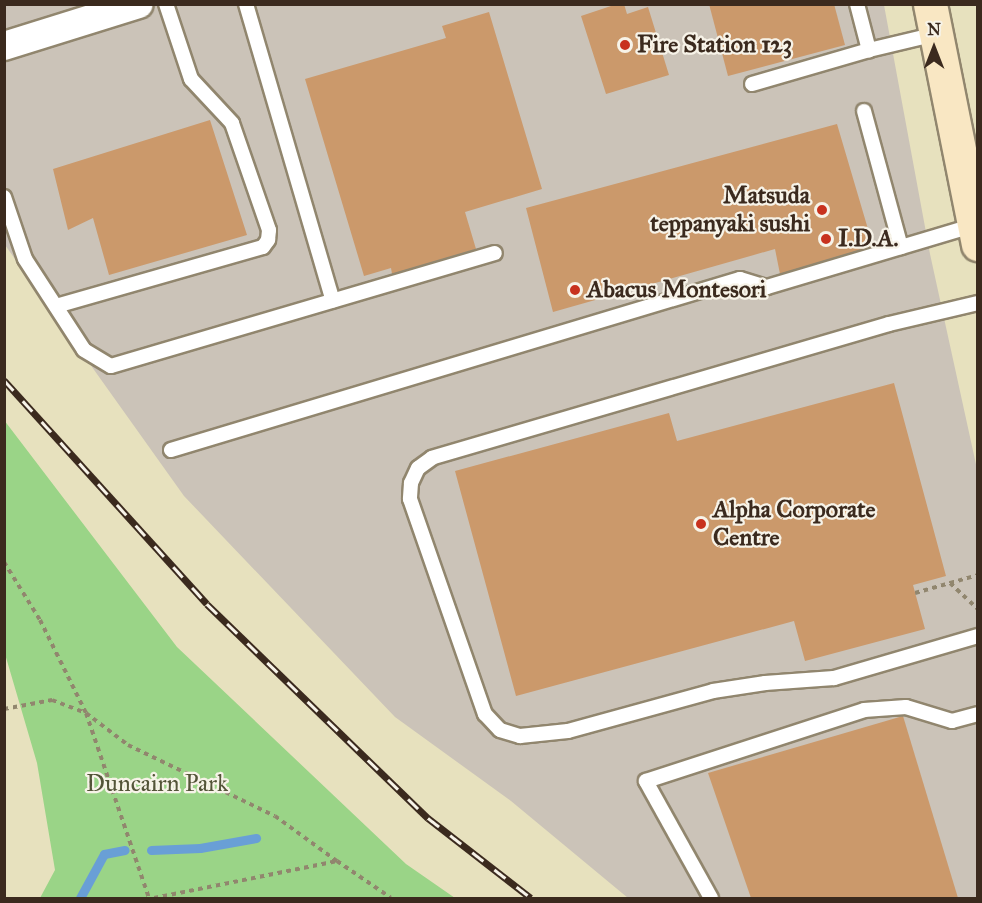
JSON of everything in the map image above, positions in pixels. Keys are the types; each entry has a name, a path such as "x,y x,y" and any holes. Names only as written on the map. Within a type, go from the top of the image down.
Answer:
{"main road":[{"path":"933,19 976,231"}],"street":[{"path":"4,46 140,4"}],"lane":[{"path":"56,306 263,247 268,240 269,230 232,123 191,79 166,4"},
{"path":"246,4 333,301"},
{"path":"857,4 869,50"},
{"path":"752,84 869,50 933,19"},
{"path":"864,111 901,247"},
{"path":"4,197 25,259 84,350 111,366 495,253"},
{"path":"171,450 740,279 767,287 901,247 976,231"},
{"path":"978,303 889,324 432,458 418,468 411,483 410,499 485,714 500,730 520,736 568,731 713,692 765,683 834,678 978,636"},
{"path":"711,898 646,781 864,710 906,707 952,721 978,714"}],"path":[{"path":"4,562 40,620 86,713 152,898 338,861"},
{"path":"915,593 978,575"},
{"path":"950,583 978,609"},
{"path":"4,709 52,700 86,713 128,745 266,811 392,898"}],"shaded area":[{"path":"4,5 884,5 930,254 977,469 977,898 628,898 511,801 395,717 184,496 5,245"}],"green space":[{"name":"Duncairn Park","path":"4,420 177,647 406,864 455,898 40,898 55,870 37,763 5,654"}],"building":[{"name":"Fire Station 123","path":"617,4 624,4 627,14 648,7 669,75 606,94 581,16"},
{"path":"709,4 834,4 845,45 728,76"},
{"path":"489,12 542,189 465,212 476,249 392,274 391,268 364,276 305,79 446,38 442,26"},
{"path":"210,120 247,235 109,275 93,218 68,230 53,169"},
{"path":"837,124 873,246 780,274 775,249 553,312 526,208"},
{"name":"Alpha Corporate Centre","path":"894,383 946,576 913,585 925,629 805,661 794,621 516,696 455,471 669,413 677,441"},
{"path":"903,716 958,898 751,898 708,773"}],"waterway":[{"path":"151,850 200,848 256,838"},
{"path":"80,898 104,854 125,850"}],"railway":[{"path":"4,380 207,604 428,818 531,898"}],"place":[{"name":"Fire Station 123","path":"625,45"},
{"name":"Matsuda teppanyaki sushi","path":"822,210"},
{"name":"I.D.A.","path":"826,239"},
{"name":"Abacus Montesori","path":"575,290"},
{"name":"Alpha Corporate Centre","path":"701,524"}]}
